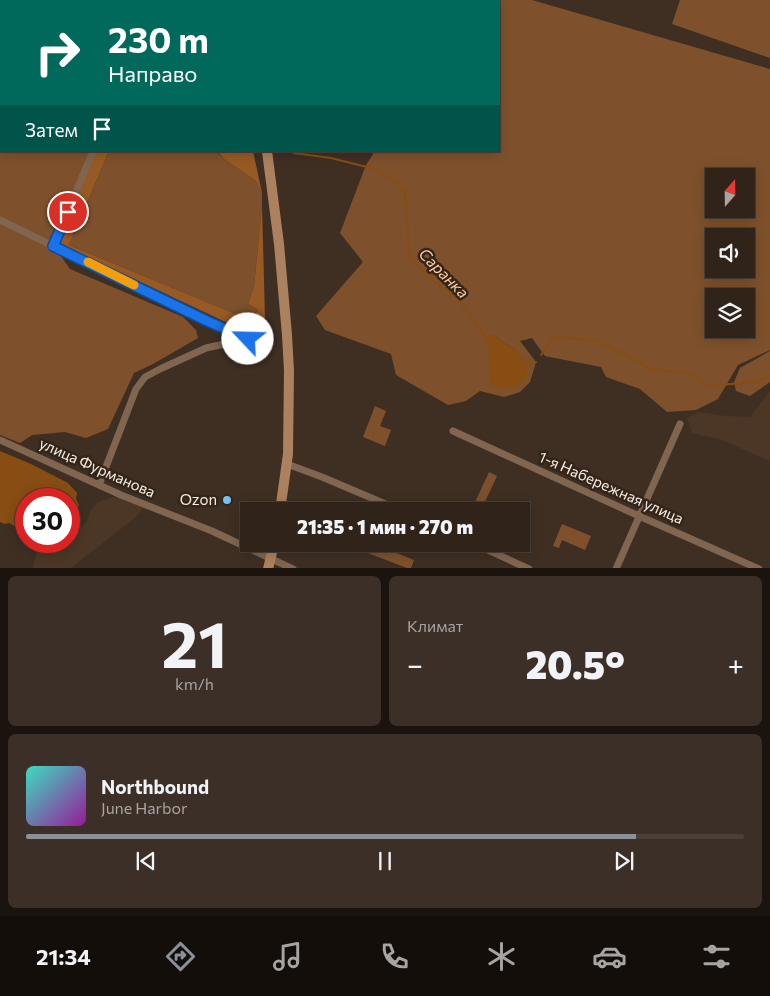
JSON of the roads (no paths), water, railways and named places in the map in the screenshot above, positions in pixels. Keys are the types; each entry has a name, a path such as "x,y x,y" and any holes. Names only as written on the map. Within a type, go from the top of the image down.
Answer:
{"main road":[{"path":"267,152 279,244 289,381 287,464 281,502"}],"street":[{"path":"53,246 92,152"},
{"path":"0,220 207,321 248,339 206,348 145,377 136,389 99,485"},
{"path":"616,568 680,424"},
{"name":"1-я Набережная улица","path":"453,431 639,516 759,568"},
{"name":"улица Фурманова","path":"0,440 121,495 204,528 270,564 293,568"},
{"path":"287,464 380,502"},
{"path":"493,552 529,568"}],"waterway":[{"name":"Саранка","path":"292,152 331,158 379,170 405,191 409,257 429,277 456,297 491,346"},
{"name":"Саранка","path":"541,355 554,337 594,340 633,358 650,369 690,373 708,386 754,382 770,376"},
{"name":"Саранка","path":"526,363 536,362"}],"place":[{"name":"Ozon","path":"227,500"}]}
